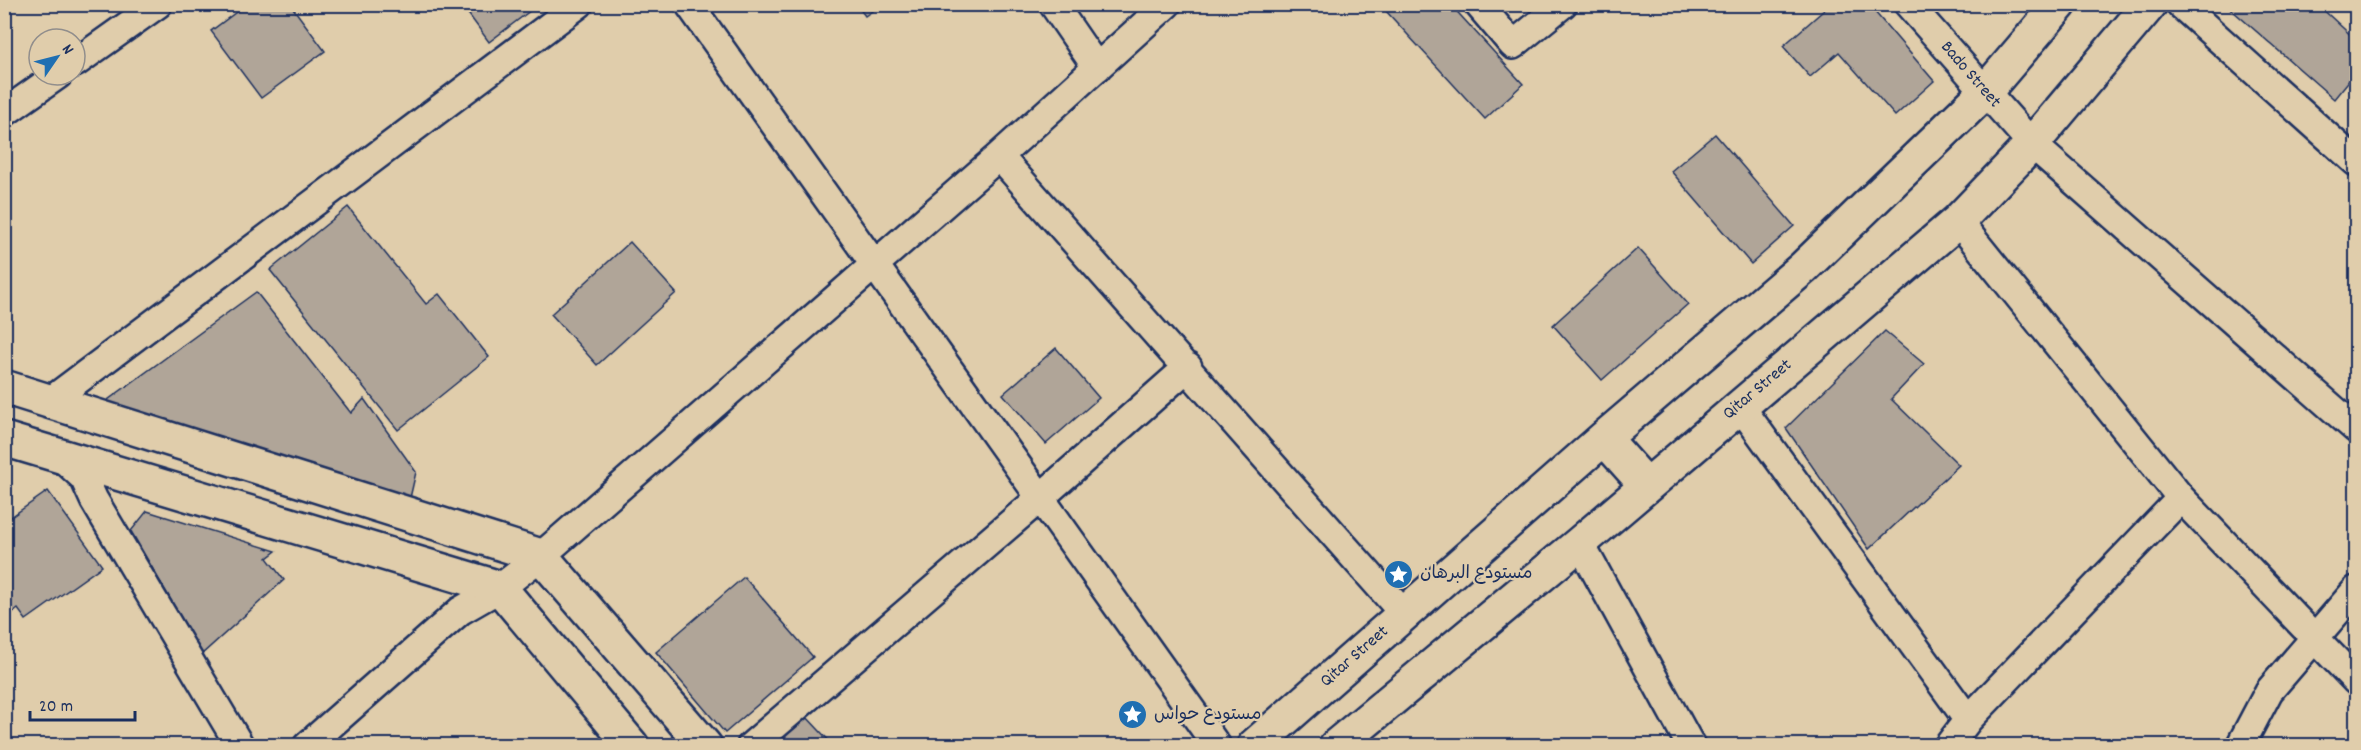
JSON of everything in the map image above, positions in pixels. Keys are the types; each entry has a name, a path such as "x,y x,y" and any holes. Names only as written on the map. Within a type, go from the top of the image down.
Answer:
{"main road":[{"name":"Qitar Street","path":"1254,746 1604,438 1803,268 1985,92 2060,4"},
{"name":"Qitar Street","path":"1336,746 1580,543 1958,221 2032,144 2150,4"},
{"path":"4,387 540,556 705,746"},
{"path":"1604,438 1646,485"},
{"path":"4,439 500,588 633,746"}],"street":[{"path":"50,401 579,4"},
{"path":"689,4 1217,746"},
{"path":"1053,4 1097,68"},
{"path":"306,746 460,611 500,588 540,556 999,156 1167,4"},
{"path":"1478,4 1513,45 1563,4"},
{"name":"Bado Street","path":"1908,4 2032,144 2356,429"},
{"path":"2180,4 2356,162"},
{"path":"87,53 141,9"},
{"path":"4,113 41,87"},
{"path":"999,156 1188,367 1404,614"},
{"path":"1958,221 2181,498 2356,681"},
{"path":"751,746 1040,498 1188,367"},
{"path":"1740,406 1968,720"},
{"path":"59,455 84,478 94,500 240,746"},
{"path":"1948,746 1968,720 2181,498"},
{"path":"1580,543 1691,746"},
{"path":"2241,746 2269,691 2356,590"}],"building":[{"path":"247,4 290,4 325,51 261,98 211,31"},
{"path":"461,4 539,4 489,42"},
{"path":"856,4 882,4 865,16"},
{"path":"1393,4 1450,4 1523,84 1485,119 1386,11"},
{"path":"1831,4 1868,4 1934,81 1895,116 1839,52 1810,77 1783,46"},
{"path":"2225,4 2317,4 2356,40 2356,72 2334,99"},
{"path":"1715,134 1794,226 1751,264 1671,171"},
{"path":"348,207 426,304 439,294 489,357 398,430 270,270"},
{"path":"630,242 676,293 597,365 551,314"},
{"path":"1638,248 1688,304 1602,380 1553,325"},
{"path":"256,292 351,413 364,399 416,472 410,498 101,405"},
{"path":"1885,331 1924,364 1891,399 1959,465 1869,549 1786,428"},
{"path":"1056,348 1099,398 1046,444 1003,394"},
{"path":"48,491 102,566 26,620 18,609 4,619 4,522"},
{"path":"147,511 276,551 267,558 284,580 202,654 131,531"},
{"path":"744,577 813,657 725,733 656,652"},
{"path":"804,714 834,746 770,746"}],"place":[{"name":"مستودع البرهان","path":"1399,574"},
{"name":"مستودع حواس","path":"1133,715"}]}
